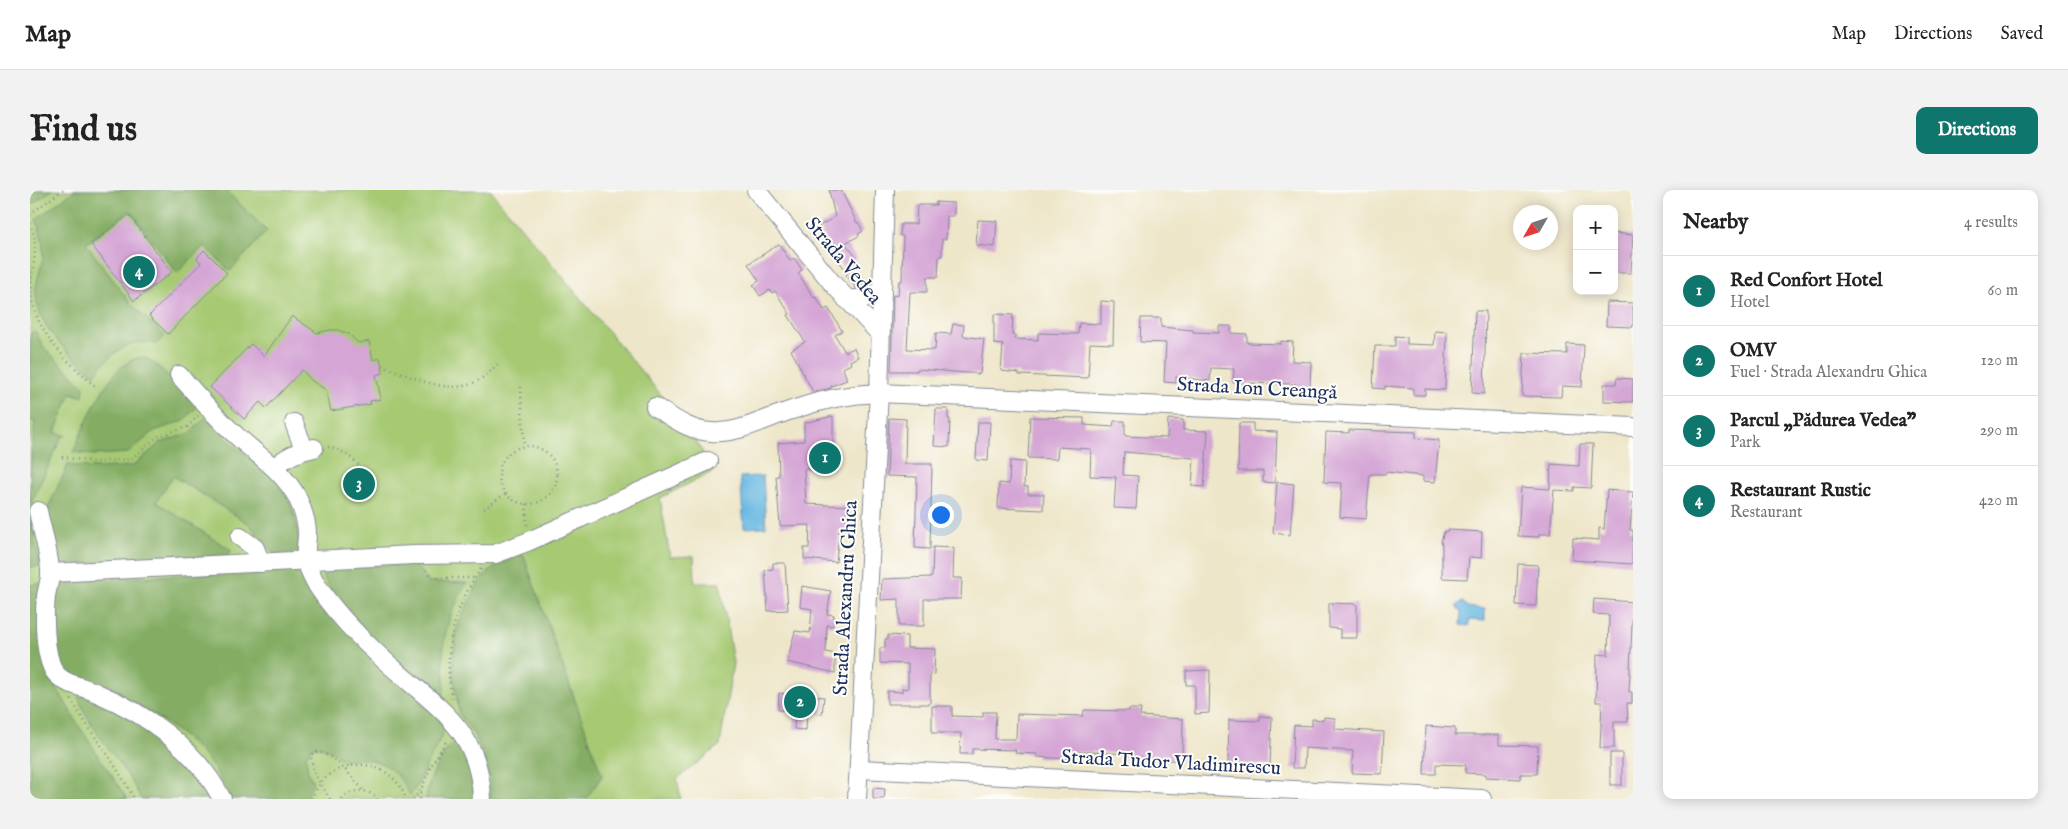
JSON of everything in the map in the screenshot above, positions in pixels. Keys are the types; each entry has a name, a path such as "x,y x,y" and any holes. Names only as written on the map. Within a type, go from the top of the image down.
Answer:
{"street":[{"name":"Strada Vedea","path":"756,190 846,299 880,334"},
{"name":"Strada Alexandru Ghica","path":"857,799 879,393 885,190"},
{"path":"846,299 860,300 871,297 882,290"},
{"path":"179,375 238,438 275,467 293,489 304,514 308,531 306,561 318,586 343,619 364,641 435,702 454,722 467,739 475,756 482,782 482,799"},
{"name":"Strada Ion Creangă","path":"655,407 687,426 702,431 723,432 825,400 854,394 879,393 1633,427"},
{"path":"275,467 283,459 309,448 294,423"},
{"path":"51,573 414,555 496,554 527,542 708,460"},
{"path":"38,511 51,573 46,598 45,630 54,671 63,680 97,692 126,707 160,730 194,757 215,785 222,799"},
{"path":"240,537 255,548 260,563"},
{"name":"Strada Tudor Vladimirescu","path":"858,769 1482,799"}],"path":[{"path":"30,214 64,190"},
{"path":"30,223 35,240 36,254 30,284 30,299 36,319 50,345 94,386"},
{"path":"382,366 434,384 461,386 478,381 498,364"},
{"path":"522,387 524,446"},
{"path":"62,458 95,462 131,459 157,437 187,427 208,406"},
{"path":"309,448 326,446 339,449 354,460 363,470"},
{"path":"524,446 534,446 545,451 555,464 557,475 555,487 548,497 538,503 526,504 514,501 505,493 499,479 501,463 511,451 524,446"},
{"path":"484,509 505,493"},
{"path":"526,504 527,542"},
{"path":"420,799 421,790 431,766 450,736 454,722 448,671 449,644 455,618 474,578 496,554"},
{"path":"414,555 432,578 474,578"},
{"path":"63,680 83,721 127,785 134,799"},
{"path":"330,799 311,763 311,756 314,752 325,753 342,767 364,791 378,799"},
{"path":"312,799 320,783 328,775 342,767 361,764 380,769 396,781 406,799"},
{"path":"413,799 421,790"},
{"path":"342,799 352,792 364,791"}],"green space":[{"path":"30,190 490,190 687,426 714,471 660,498 670,557 694,556 695,583 720,583 733,663 720,745 677,779 681,799 30,799"},
{"path":"30,190 52,190 30,206"},
{"path":"75,190 225,190 267,231 230,271 204,246 177,273 130,210 86,244 131,304 165,336 156,344 137,343 121,349 107,360 94,375 54,337 40,314 37,301 36,287 43,252 36,219"},
{"path":"35,331 45,349 84,386 83,397 71,393 55,432 66,436 62,436 30,506 30,474 35,421 30,420 30,334"},
{"path":"142,357 156,364 197,407 183,421 154,431 128,453 95,455 73,452 91,411 109,382 119,369 130,361"},
{"path":"206,417 233,445 261,466 277,482 288,500 295,520 298,541 297,552 274,554 249,524 173,476 156,502 231,550 228,556 58,565 46,512 68,465 95,468 133,466 160,443 190,433"},
{"path":"30,516 40,566 30,567"},
{"path":"523,554 602,776 586,799 490,799 490,780 483,753 474,734 459,714 453,671 455,637 460,620 480,580 496,566"},
{"path":"414,564 429,582 467,583 454,607 446,632 443,650 444,688 442,697 414,676 353,617 325,581 322,570 326,568"},
{"path":"297,571 303,577 445,728 417,786 410,795 398,776 383,764 365,759 343,761 329,750 321,747 312,747 306,756 308,773 313,782 306,799 231,799 209,762 200,751 179,733 154,715 115,692 65,671 58,658 53,636 53,625 58,581"},
{"path":"41,583 54,683 78,725 127,799 31,799 30,585"},
{"path":"81,695 119,712 156,736 189,765 213,799 141,799 126,773 84,711 78,697"},
{"path":"455,740 468,759 472,775 474,799 426,799 429,783 436,767"}],"water":[{"path":"763,476 766,527 744,528 740,477"},
{"path":"1463,602 1467,607 1485,609 1485,621 1470,620 1468,626 1460,625 1461,611 1456,607 1459,603"}],"building":[{"path":"829,190 841,190 857,223 863,231 858,234 859,236 845,243 857,258 853,261 857,266 854,269 866,284 861,288 856,288 846,275 848,273 825,243 827,242 819,226 835,217"},
{"path":"936,202 954,203 954,216 947,216 946,239 942,239 942,256 939,256 938,277 927,277 927,292 910,292 907,349 935,350 936,333 951,334 953,324 964,325 963,336 984,339 980,374 917,369 917,371 891,371 893,295 898,296 899,281 902,281 903,236 900,236 901,224 916,224 917,205 936,205"},
{"path":"129,215 172,272 134,301 91,244"},
{"path":"978,220 997,221 995,247 976,245"},
{"path":"1618,233 1633,235 1631,273 1618,273"},
{"path":"779,244 790,261 794,258 802,270 798,273 814,298 816,297 824,310 828,308 832,314 842,331 835,335 845,352 854,348 858,357 850,361 851,364 843,368 847,380 831,386 831,388 813,392 791,350 805,342 788,315 790,314 775,291 772,293 770,290 760,296 753,285 759,281 748,264"},
{"path":"204,250 227,273 168,334 149,316 201,263 197,258"},
{"path":"1101,301 1114,302 1113,344 1090,343 1088,378 1019,375 1019,373 1001,371 1003,345 994,344 994,314 1013,315 1012,334 1015,334 1015,339 1038,340 1038,333 1078,334 1079,323 1101,324"},
{"path":"1607,302 1633,303 1633,327 1606,326"},
{"path":"1475,311 1486,311 1484,394 1472,393"},
{"path":"292,316 317,333 338,330 349,334 358,343 369,341 373,360 380,358 382,366 383,373 376,375 381,399 370,401 371,404 331,411 326,390 312,381 302,370 266,408 260,402 244,419 210,387 251,344 264,356"},
{"path":"1141,318 1161,318 1161,327 1193,330 1193,332 1219,333 1219,326 1231,326 1231,333 1247,334 1247,343 1281,344 1281,341 1293,342 1292,361 1311,362 1310,388 1296,388 1296,384 1233,383 1234,369 1211,368 1210,381 1176,377 1176,383 1164,382 1166,343 1140,342"},
{"path":"1435,331 1447,332 1445,390 1425,389 1425,395 1413,395 1413,388 1385,386 1385,389 1373,388 1375,346 1395,346 1395,336 1407,337 1407,344 1434,345"},
{"path":"1567,344 1584,345 1582,387 1562,386 1561,397 1522,396 1524,353 1567,354"},
{"path":"1617,378 1633,379 1633,402 1604,401 1604,384 1616,384"},
{"path":"936,409 948,409 948,419 950,419 949,447 934,446"},
{"path":"833,416 833,469 804,469 806,504 850,506 849,531 839,531 836,562 804,559 804,548 809,548 810,525 780,526 776,476 779,476 778,443 804,441 804,423"},
{"path":"1030,417 1084,418 1084,425 1113,427 1114,421 1125,421 1125,436 1167,438 1168,419 1183,420 1183,430 1208,431 1204,487 1192,486 1194,458 1124,452 1123,475 1138,476 1136,509 1114,508 1116,477 1090,476 1091,449 1058,447 1057,459 1028,458"},
{"path":"889,418 906,419 905,464 932,464 930,549 915,548 917,477 887,476"},
{"path":"978,422 990,422 988,461 976,460"},
{"path":"1239,423 1253,423 1253,431 1277,432 1275,483 1263,482 1263,471 1238,471"},
{"path":"1349,430 1416,432 1416,438 1439,440 1435,482 1423,481 1423,476 1386,472 1386,474 1370,474 1366,519 1340,517 1342,483 1324,482 1326,432 1349,433"},
{"path":"1580,444 1593,444 1591,488 1574,487 1574,491 1554,490 1550,534 1539,534 1539,537 1518,536 1521,487 1550,489 1551,464 1579,466"},
{"path":"1010,461 1025,462 1024,486 1028,487 1028,494 1044,494 1043,510 998,508 999,483 1009,484"},
{"path":"1277,482 1294,484 1290,535 1273,533"},
{"path":"1607,490 1633,492 1630,530 1633,530 1632,564 1572,560 1573,538 1599,540 1599,528 1604,529"},
{"path":"1449,530 1482,532 1481,558 1469,557 1467,579 1442,578 1441,541 1444,532"},
{"path":"933,547 954,548 953,578 962,578 961,599 924,599 924,626 899,626 899,599 881,600 882,579 932,577"},
{"path":"773,563 785,563 788,610 768,611 765,570 773,569"},
{"path":"1518,564 1538,565 1536,606 1516,605"},
{"path":"802,586 831,591 827,614 834,615 833,626 827,625 826,652 835,654 835,673 787,662 795,631 810,633 812,609 800,607"},
{"path":"1594,599 1633,602 1629,692 1632,692 1632,703 1627,703 1628,722 1614,722 1614,748 1600,748 1602,702 1596,702 1597,654 1608,655 1609,615 1593,614"},
{"path":"1329,603 1357,604 1357,638 1340,638 1340,629 1329,628"},
{"path":"888,635 907,636 907,648 935,649 934,674 930,673 930,704 887,704 887,691 902,692 902,688 908,689 908,664 880,663 880,648 885,648 885,639 888,639"},
{"path":"1210,670 1209,713 1195,714 1195,685 1186,685 1186,671"},
{"path":"779,693 824,697 822,714 807,713 806,730 794,729 795,711 778,710"},
{"path":"932,706 952,706 952,716 983,717 983,712 996,712 995,739 1016,739 1017,714 1083,716 1084,710 1129,711 1129,709 1141,709 1140,716 1183,719 1182,761 1094,752 1068,752 1068,759 1037,757 1037,754 1015,753 1016,750 972,749 972,754 960,754 961,733 932,733"},
{"path":"1260,716 1272,717 1270,766 1228,763 1229,720 1260,721"},
{"path":"1324,717 1335,718 1335,729 1384,732 1382,774 1352,773 1353,751 1305,748 1304,768 1292,768 1294,725 1312,726 1312,719 1324,720"},
{"path":"1426,726 1455,728 1455,735 1499,735 1499,745 1538,746 1537,774 1520,774 1520,779 1486,777 1486,774 1465,773 1466,765 1436,764 1436,774 1424,774"},
{"path":"1610,753 1622,753 1622,785 1610,785"},
{"path":"873,788 885,789 884,799 873,799"}],"place":[{"name":"Restaurant Rustic","path":"139,272"},
{"name":"Red Confort Hotel","path":"825,458"},
{"name":"Parcul „Pădurea Vedea”","path":"359,484"},
{"name":"OMV","path":"800,702"}]}
